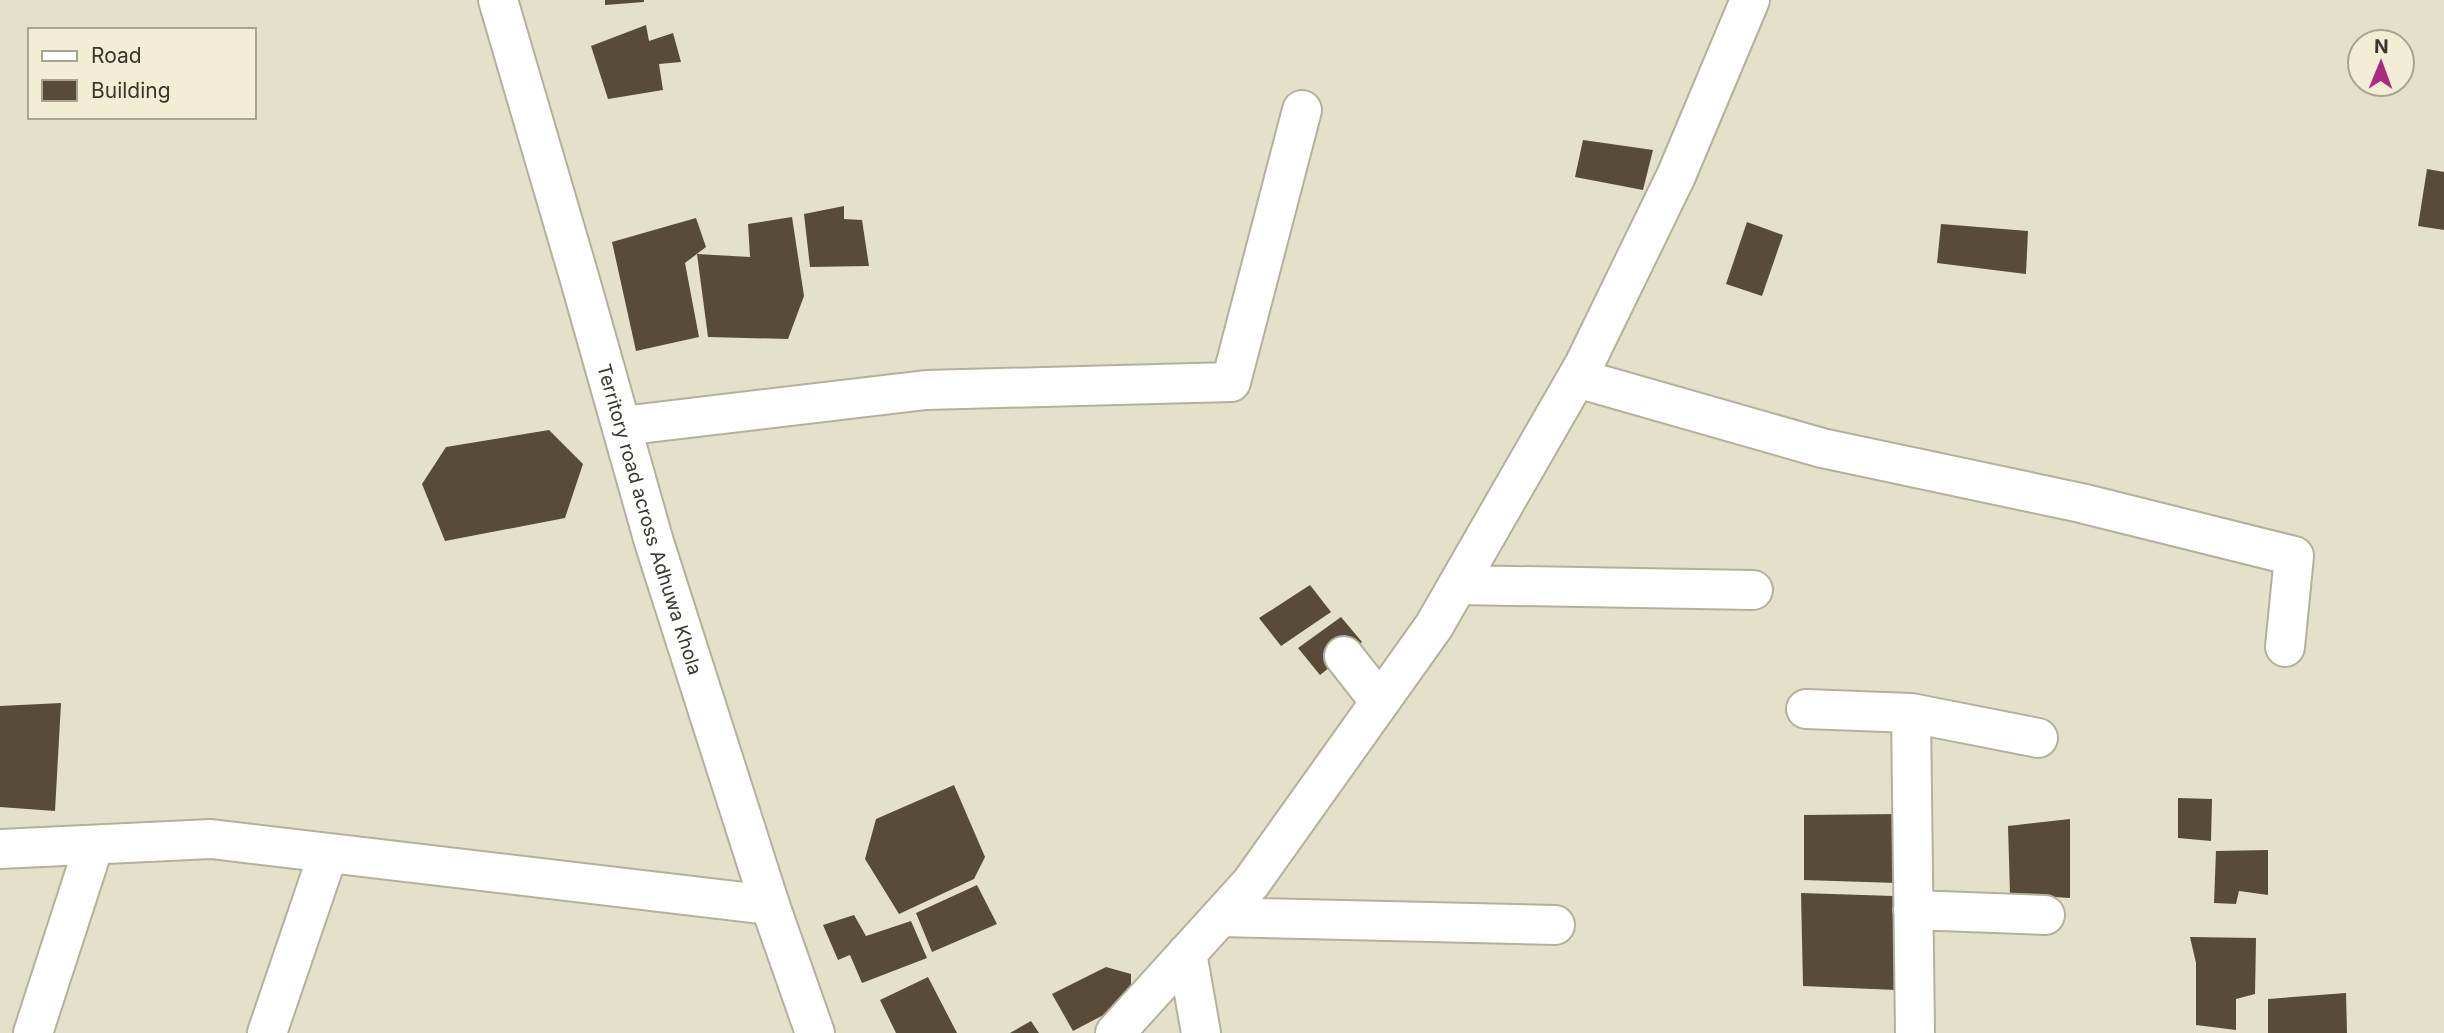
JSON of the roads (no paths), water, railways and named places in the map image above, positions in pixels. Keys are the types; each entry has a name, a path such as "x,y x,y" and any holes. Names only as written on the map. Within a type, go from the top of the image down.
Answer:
{"street":[{"name":"Territory road across Adhuwa Khola","path":"498,0 658,555 770,905 815,1033"},
{"path":"1115,1033 1251,883 1434,626 1577,378 1676,176 1750,0"},
{"path":"622,426 926,390 1231,382 1302,110"},
{"path":"1577,378 1822,448 2081,503 2294,556 2285,647"},
{"path":"1458,585 1753,590"},
{"path":"1344,656 1380,702"},
{"path":"1806,709 1910,713 2038,738"},
{"path":"1910,713 1915,1033"},
{"path":"0,849 211,839 328,855 770,905"},
{"path":"33,1033 94,845"},
{"path":"267,1033 328,855"},
{"path":"1913,910 2045,915"},
{"path":"1220,917 1555,925"},
{"path":"1187,953 1201,1033"}]}
